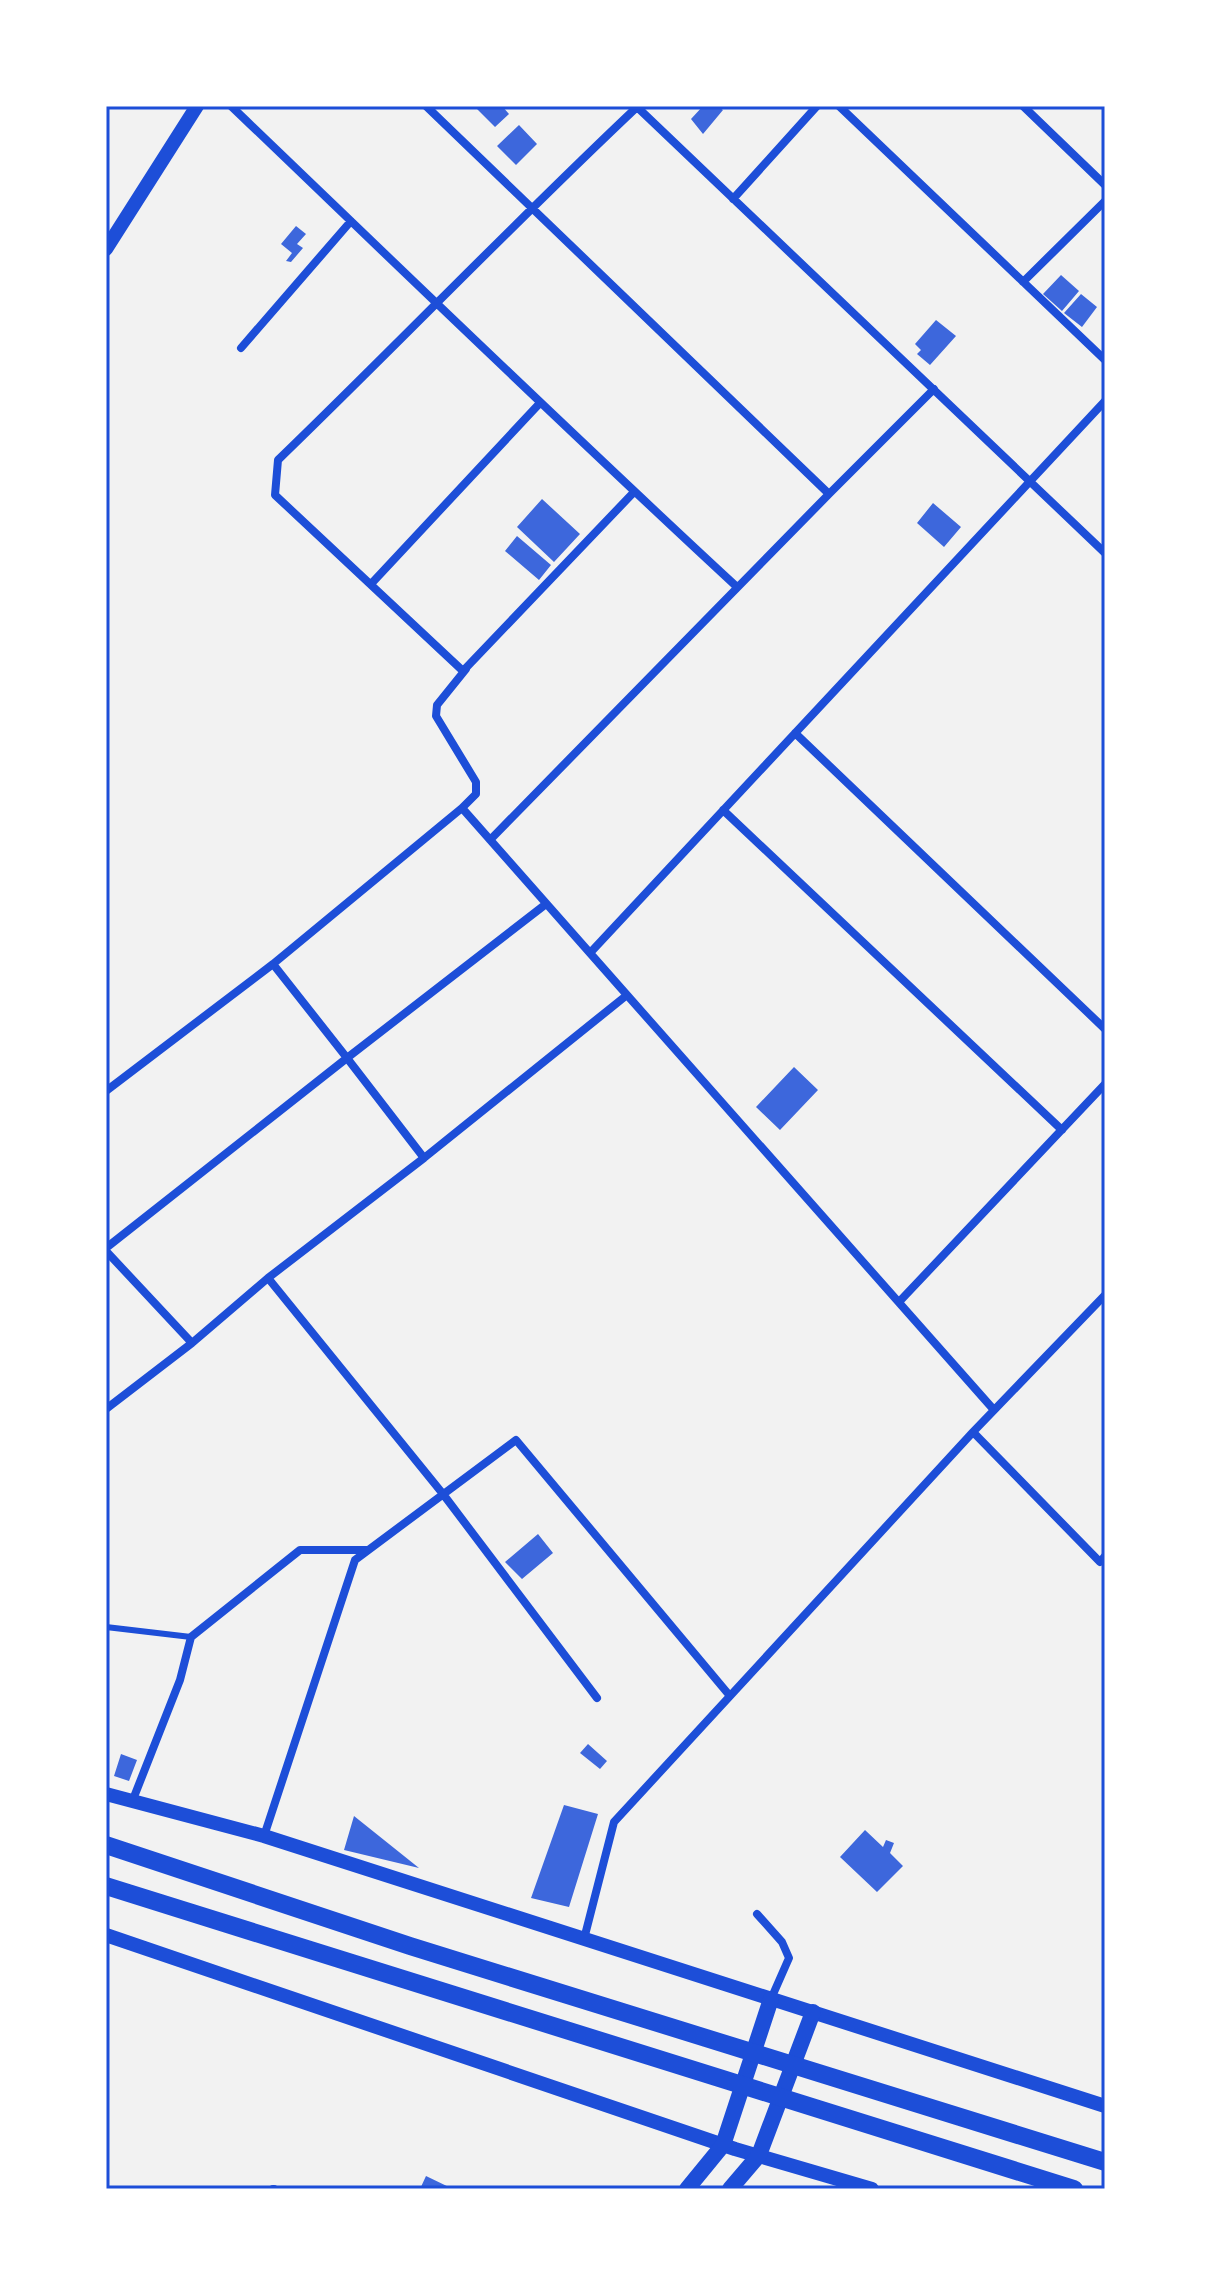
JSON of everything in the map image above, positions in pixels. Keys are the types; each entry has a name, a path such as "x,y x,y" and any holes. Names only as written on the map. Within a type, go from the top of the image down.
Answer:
{"highway":[{"path":"106,1845 410,1946 1105,2162"},
{"path":"106,1886 1074,2189"}],"main road":[{"path":"687,2189 723,2145 771,1999"},
{"path":"730,2189 759,2155 813,2012"}],"street":[{"path":"106,249 197,106"},
{"path":"231,106 440,304 539,404 737,587"},
{"path":"426,106 829,494"},
{"path":"733,199 817,106"},
{"path":"839,106 1105,360"},
{"path":"1023,106 1105,185"},
{"path":"634,492 463,671 275,495 278,460 637,107 1105,553"},
{"path":"1023,282 1105,201"},
{"path":"241,348 351,221"},
{"path":"490,840 934,389"},
{"path":"590,953 1105,401"},
{"path":"371,584 539,404"},
{"path":"106,1091 273,964 476,794 476,782 436,716 437,705 468,666"},
{"path":"795,733 1105,1029"},
{"path":"462,808 994,1410"},
{"path":"723,810 1062,1130"},
{"path":"192,1343 106,1250 546,904"},
{"path":"273,964 424,1158"},
{"path":"106,1409 627,995"},
{"path":"899,1302 1105,1084"},
{"path":"268,1278 443,1494 597,1698"},
{"path":"584,1939 614,1822 973,1432 1105,1295"},
{"path":"973,1432 1103,1562"},
{"path":"264,1836 355,1560 516,1440 730,1696"},
{"path":"132,1802 180,1680 191,1637 300,1550 368,1550"},
{"path":"106,1794 264,1836 1105,2106"},
{"path":"757,1914 782,1942 789,1958 771,1999"},
{"path":"106,1935 723,2145 872,2189"}],"lane":[{"path":"106,1627 191,1637"}],"building":[{"path":"479,106 502,106 509,114 495,127 477,109"},
{"path":"703,106 717,106 723,110 703,134 691,119"},
{"path":"519,125 537,144 516,165 497,146"},
{"path":"296,226 306,234 297,244 303,248 291,262 286,261 292,253 281,244"},
{"path":"1061,275 1079,291 1062,311 1043,294"},
{"path":"1081,294 1097,307 1082,327 1064,313"},
{"path":"936,320 956,336 930,365 917,354 921,350 915,344"},
{"path":"542,499 580,534 554,562 517,527"},
{"path":"933,503 961,527 944,547 917,523"},
{"path":"517,536 551,565 539,580 505,551"},
{"path":"794,1067 818,1090 780,1130 756,1107"},
{"path":"538,1534 553,1553 522,1579 505,1562"},
{"path":"588,1744 607,1761 600,1769 580,1753"},
{"path":"121,1754 137,1760 129,1781 114,1776"},
{"path":"564,1805 598,1814 569,1907 531,1898"},
{"path":"354,1816 419,1868 344,1850"},
{"path":"865,1830 883,1847 886,1840 894,1843 890,1853 903,1866 877,1892 840,1857"},
{"path":"426,2176 453,2189 420,2189"}]}
